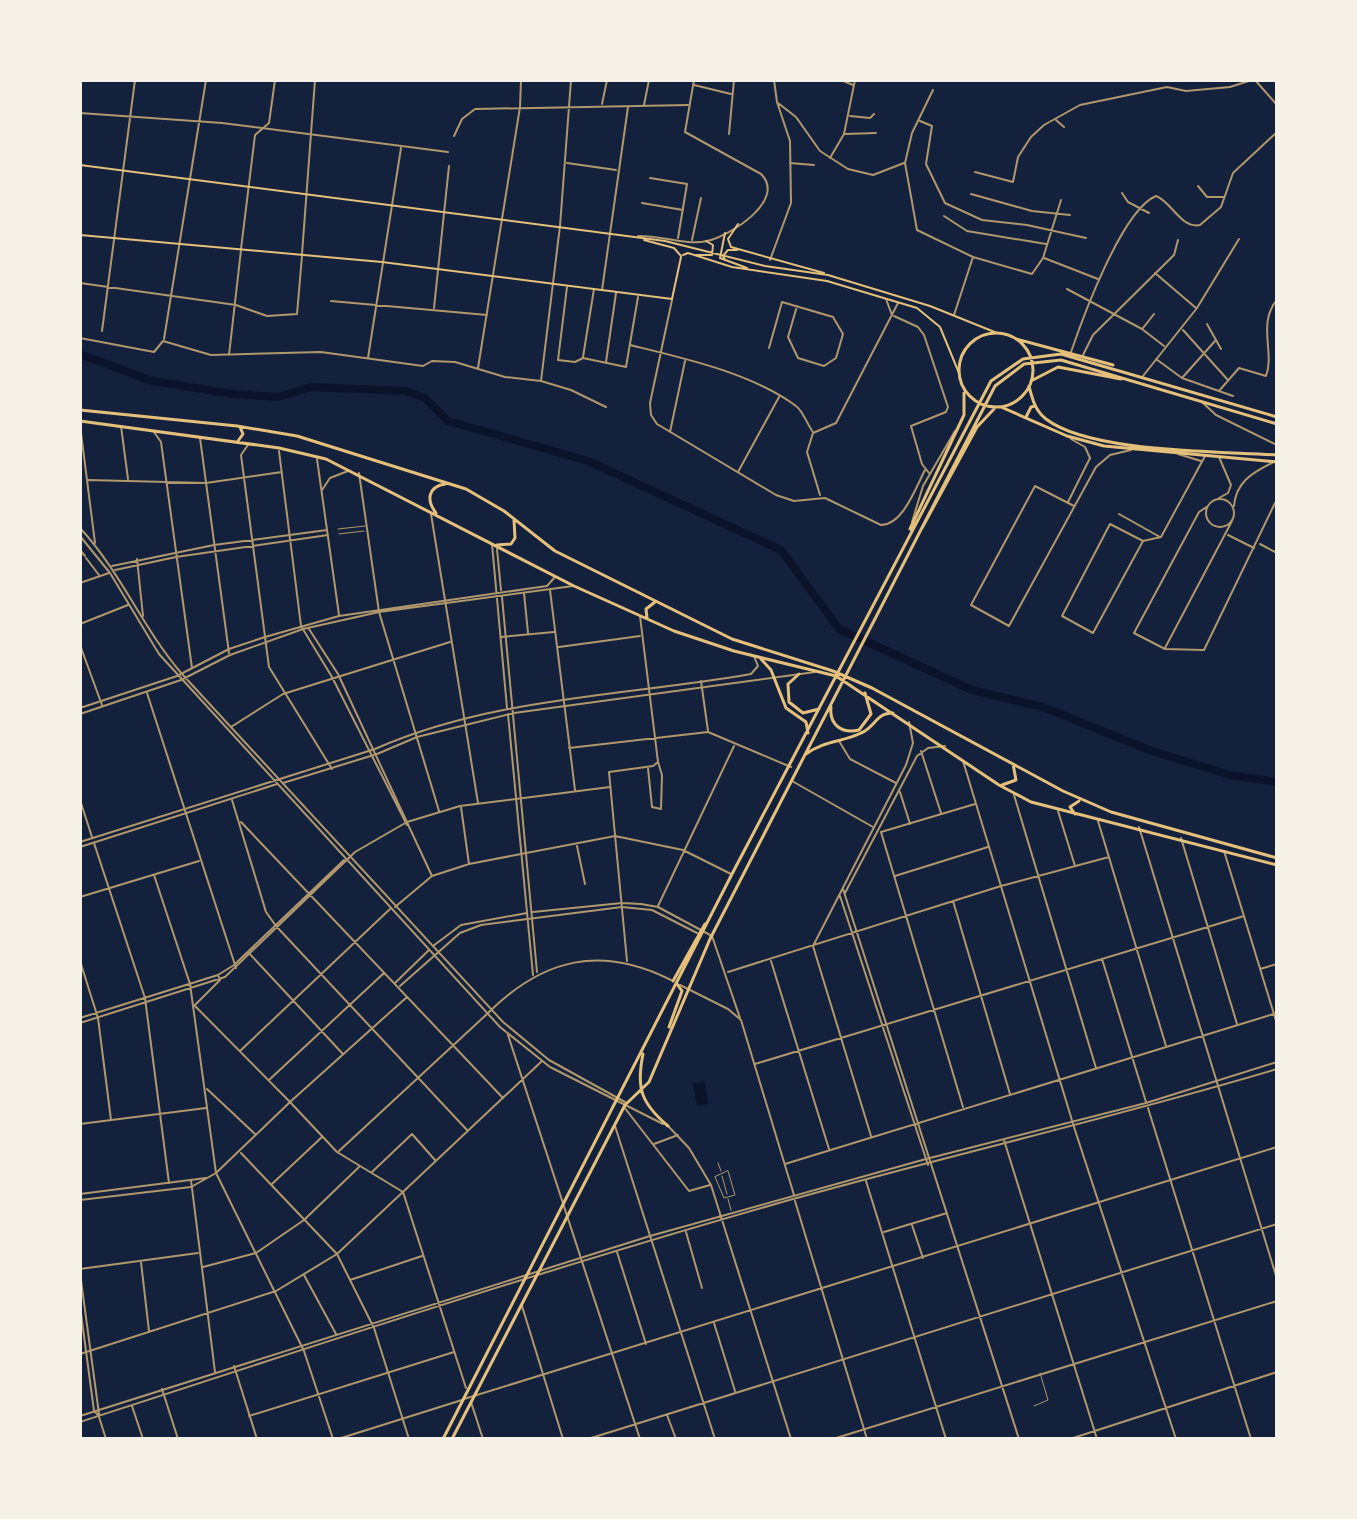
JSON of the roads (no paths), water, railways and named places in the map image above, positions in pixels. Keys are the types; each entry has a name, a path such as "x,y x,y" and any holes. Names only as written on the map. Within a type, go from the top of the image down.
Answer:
{"main road":[{"path":"80,165 560,226 681,245 765,266 828,275 997,333 1083,355 1119,369"},
{"path":"738,224 728,241 738,250"},
{"path":"725,233 720,258 753,270"},
{"path":"80,235 382,262 672,299 681,257 674,248 640,238"},
{"path":"681,257 712,255 713,245 706,241"},
{"path":"726,261 723,256 728,250 738,250 770,260 815,268 828,275"},
{"path":"695,255 714,263 827,281 920,309 937,321 959,373 965,410 909,536"},
{"path":"959,373 960,360 969,345 984,335 997,333"},
{"path":"1013,338 1029,355 1035,406 1054,424 1102,440 1277,455"},
{"path":"443,1439 644,1050 675,982 791,767 984,391 1006,368 1023,359 1050,353 1110,366 1277,417"},
{"path":"916,538 989,395 1008,374 1024,364 1050,359 1277,424"},
{"path":"667,1035 686,988 791,780 977,427 999,407 1018,400 1030,384 1058,367 1128,379"},
{"path":"964,389 978,403 999,407 1067,436 1132,450 1276,462"},
{"path":"1025,419 1031,407 1035,406"},
{"path":"80,410 237,426 326,444 475,493 555,551 750,646 833,671 872,688 1082,800 1111,812 1277,858"},
{"path":"80,423 121,426 317,455 357,472 574,586 690,637 824,671 896,713 1014,794 1078,817 1139,827 1277,865"},
{"path":"235,442 243,434 237,426"},
{"path":"439,517 430,506 430,493 437,486 449,484"},
{"path":"494,545 505,545 515,538 517,526 511,517"},
{"path":"648,619 646,609 659,602"},
{"path":"756,656 774,677 785,706 807,724 807,736"},
{"path":"799,674 788,686 791,704 805,713 822,707"},
{"path":"833,698 830,712 833,722 844,730 857,730 867,724 871,712 862,691"},
{"path":"803,757 821,745 865,731 880,715 896,713"},
{"path":"999,785 1010,785 1016,780 1012,763"},
{"path":"1078,817 1070,807 1082,800"},
{"path":"452,1439 625,1105 640,1094 651,1078 682,991 675,982"},
{"path":"644,1050 640,1094 647,1106 668,1126"}],"street":[{"path":"102,331 135,80"},
{"path":"80,338 154,352 163,341 173,297 206,80"},
{"path":"229,356 255,135 269,123 275,80"},
{"path":"80,283 236,305 267,316 297,314 315,80"},
{"path":"478,369 520,107 521,80"},
{"path":"541,381 560,226 571,80"},
{"path":"602,106 607,80"},
{"path":"644,105 649,80"},
{"path":"632,237 706,241 725,233 764,203 767,181 754,169 687,135 683,128 694,80"},
{"path":"729,134 734,80"},
{"path":"770,260 791,203 790,141 777,102 774,80"},
{"path":"841,80 853,85"},
{"path":"830,158 844,134 855,80"},
{"path":"975,172 1013,182 1022,149 1044,125 1080,105 1167,87 1186,91 1230,87 1254,80 1277,105"},
{"path":"693,85 732,94"},
{"path":"933,90 918,120 905,163 917,230 973,257 1032,274 1043,258 1061,200"},
{"path":"1272,100 1277,97"},
{"path":"777,102 796,117 812,144 848,169 873,175 905,163"},
{"path":"602,290 629,105"},
{"path":"454,136 462,119 475,109 688,105"},
{"path":"80,113 199,121 448,152"},
{"path":"848,116 870,118 874,114"},
{"path":"1056,119 1064,127"},
{"path":"918,120 932,126 925,160 945,203 982,220 1052,229 1086,238"},
{"path":"1071,352 1099,279 1138,209 1156,196 1166,200 1179,217 1197,227 1217,211 1233,173 1277,132"},
{"path":"844,134 876,133"},
{"path":"368,359 401,147"},
{"path":"789,162 814,165"},
{"path":"566,163 619,170"},
{"path":"433,309 449,166"},
{"path":"650,178 687,184 678,238"},
{"path":"1198,186 1207,197 1224,197"},
{"path":"1122,193 1138,209 1149,213"},
{"path":"971,194 1057,215 1070,215"},
{"path":"692,240 701,198"},
{"path":"642,203 683,210"},
{"path":"944,216 967,231 1047,244"},
{"path":"1143,376 1197,308 1239,239"},
{"path":"1083,355 1093,335 1174,255 1178,240"},
{"path":"954,316 973,257"},
{"path":"1043,258 1099,279"},
{"path":"1155,273 1197,308"},
{"path":"567,286 558,360 583,358 626,367 638,295"},
{"path":"583,358 594,289"},
{"path":"1067,289 1116,313 1164,346"},
{"path":"606,363 616,292"},
{"path":"886,298 893,316 918,327 924,335 948,407 946,412 911,426 925,470 929,473"},
{"path":"672,299 651,415 657,424 785,499 820,497 889,525 900,513 925,470"},
{"path":"1219,391 1239,368 1266,376 1271,365 1267,351 1267,323 1277,300"},
{"path":"331,301 488,315"},
{"path":"769,348 782,302 797,306 833,317 843,334 836,358 824,366 798,358 788,337 797,306"},
{"path":"813,433 836,423 898,302"},
{"path":"1142,329 1154,314"},
{"path":"1207,324 1221,349"},
{"path":"1182,328 1227,380"},
{"path":"163,341 211,355 321,352 423,366 432,361 455,362 541,381 571,390 606,407"},
{"path":"1182,378 1215,341"},
{"path":"630,345 730,373 799,407 813,433 807,452 820,497"},
{"path":"1155,359 1182,378 1233,396"},
{"path":"670,432 686,360"},
{"path":"738,473 779,397"},
{"path":"1202,401 1216,415 1277,445"},
{"path":"80,423 95,544"},
{"path":"121,426 128,480"},
{"path":"912,524 929,473 958,427"},
{"path":"149,430 157,433 161,442 192,668"},
{"path":"1067,436 1085,447 1090,458 1068,503"},
{"path":"200,437 230,655"},
{"path":"249,444 241,455 269,667 332,769"},
{"path":"279,448 302,628 332,677 432,876"},
{"path":"1074,506 1035,486 971,605 1009,626 1099,461 1132,450"},
{"path":"1176,452 1186,459 1203,462"},
{"path":"317,455 339,616"},
{"path":"1143,541 1093,633 1062,616 1110,524 1143,541 1161,537 1206,456"},
{"path":"1219,457 1231,485 1228,493 1199,512 1134,633 1165,649 1204,650 1275,503"},
{"path":"1165,649 1227,534 1235,495 1247,477 1276,462"},
{"path":"88,480 206,483 282,472"},
{"path":"322,491 338,473 357,472 379,610 440,812"},
{"path":"1073,494 1079,497"},
{"path":"1218,499 1227,501 1233,507"},
{"path":"1208,506 1207,519 1212,526 1225,527 1232,521"},
{"path":"431,512 478,803"},
{"path":"1119,514 1161,537"},
{"path":"338,529 367,526"},
{"path":"80,528 114,568 162,651 279,779 390,909 508,1035 542,1061 618,1101"},
{"path":"114,568 137,559 214,545 327,530"},
{"path":"339,534 368,531"},
{"path":"1227,534 1254,548"},
{"path":"114,568 328,535"},
{"path":"80,536 110,573 159,654 177,676 347,860 492,1009 541,1055 625,1105 668,1126 678,1135 711,1185 791,1439"},
{"path":"1260,544 1277,553"},
{"path":"494,545 502,594 516,740 535,975"},
{"path":"494,545 521,854 530,913"},
{"path":"80,550 99,576"},
{"path":"137,559 143,617"},
{"path":"80,583 110,573"},
{"path":"502,594 547,586 556,576"},
{"path":"80,714 181,680 230,655 339,616 574,586"},
{"path":"550,589 575,792"},
{"path":"524,593 529,634"},
{"path":"80,624 129,604"},
{"path":"80,708 177,676 229,649 265,637 379,610"},
{"path":"640,615 656,764 662,775 661,809 652,807 648,767"},
{"path":"309,628 338,674 375,749 406,823"},
{"path":"501,637 555,632"},
{"path":"557,647 642,635"},
{"path":"231,727 283,694 338,674 451,641"},
{"path":"80,645 103,707"},
{"path":"80,842 369,751 416,731 513,711 754,673 758,663 756,656"},
{"path":"564,703 824,671"},
{"path":"701,681 708,732"},
{"path":"147,692 235,966"},
{"path":"80,847 372,756 464,720"},
{"path":"872,1137 813,946 912,752 909,722"},
{"path":"569,748 708,732 791,767"},
{"path":"511,740 516,740"},
{"path":"839,740 843,752 850,759 896,784"},
{"path":"658,907 735,744"},
{"path":"921,751 945,746"},
{"path":"845,894 921,751"},
{"path":"921,751 941,814"},
{"path":"962,759 1073,1125 1176,1439"},
{"path":"627,961 609,772 656,764"},
{"path":"791,780 874,828"},
{"path":"194,1006 372,839 406,823 460,806 610,787"},
{"path":"900,791 910,824"},
{"path":"1014,794 1096,1068"},
{"path":"232,799 266,912 468,1131"},
{"path":"80,800 145,998 169,1183"},
{"path":"880,831 976,804"},
{"path":"460,806 469,864"},
{"path":"1058,811 1076,867"},
{"path":"240,821 503,1098"},
{"path":"1098,821 1166,1047"},
{"path":"1139,827 1277,1279"},
{"path":"880,831 964,1109"},
{"path":"395,907 432,876 469,864 615,836 683,850 732,874"},
{"path":"1181,838 1237,1025"},
{"path":"577,844 585,884"},
{"path":"893,876 989,847"},
{"path":"1224,850 1277,1024"},
{"path":"726,972 1001,886 1109,857"},
{"path":"80,897 200,861"},
{"path":"154,875 190,984 216,1173 304,1351 333,1439"},
{"path":"843,889 884,1025"},
{"path":"839,895 947,1213 1019,1439"},
{"path":"953,901 1010,1095"},
{"path":"395,983 433,946 461,925 530,913 622,903 658,907 716,942 867,1439"},
{"path":"399,987 437,950 466,929 622,907 652,910 701,932"},
{"path":"240,1051 390,909"},
{"path":"754,1064 1244,916"},
{"path":"249,953 343,1054"},
{"path":"771,959 830,1151"},
{"path":"1102,959 1251,1439"},
{"path":"80,961 98,1018 111,1120"},
{"path":"337,1152 492,1009 535,975 559,964 627,961 728,1009 741,1020"},
{"path":"1260,969 1277,964"},
{"path":"80,1018 218,975 235,966"},
{"path":"268,1080 352,1006 385,972"},
{"path":"218,975 220,980"},
{"path":"80,1023 220,980"},
{"path":"80,1200 191,1187 211,1177 407,997"},
{"path":"194,1006 337,1152 403,1192 483,1439"},
{"path":"784,1164 1275,1014"},
{"path":"508,1035 640,1439"},
{"path":"80,1354 276,1291 337,1254 542,1061"},
{"path":"1073,1125 1277,1062"},
{"path":"80,1416 438,1301 617,1252 650,1238 685,1231 928,1159 1148,1108 1277,1069"},
{"path":"205,1087 256,1135"},
{"path":"625,1105 689,1191 711,1185"},
{"path":"80,1124 207,1107"},
{"path":"614,1125 715,1439"},
{"path":"371,1173 412,1134 437,1161"},
{"path":"653,1145 678,1135"},
{"path":"271,1184 322,1137"},
{"path":"80,1422 535,1278 721,1215 930,1165 1005,1142"},
{"path":"1005,1142 1097,1439"},
{"path":"338,1439 1277,1147"},
{"path":"239,1151 337,1254 374,1328 409,1439"},
{"path":"718,1163 731,1213"},
{"path":"202,1268 256,1253 304,1220 360,1166"},
{"path":"728,1171 735,1195 728,1197 724,1198 715,1177 728,1171"},
{"path":"80,1194 211,1177"},
{"path":"191,1180 215,1372"},
{"path":"865,1180 946,1439"},
{"path":"883,1232 947,1213"},
{"path":"912,1224 923,1258"},
{"path":"588,1439 1277,1224"},
{"path":"685,1231 702,1288"},
{"path":"617,1252 646,1344"},
{"path":"106,1439 96,1411 80,1271 200,1253"},
{"path":"350,1280 424,1256"},
{"path":"140,1261 149,1332"},
{"path":"303,1274 336,1334"},
{"path":"833,1439 1277,1301"},
{"path":"521,1304 563,1439"},
{"path":"80,1306 88,1351"},
{"path":"714,1323 735,1392"},
{"path":"249,1416 455,1352"},
{"path":"234,1366 257,1439"},
{"path":"1070,1439 1277,1372"},
{"path":"1034,1406 1048,1400 1040,1373"},
{"path":"162,1389 178,1439"},
{"path":"132,1405 143,1439"},
{"path":"667,1414 676,1439"}],"water":[{"path":"705,1082 708,1104 697,1106 693,1083"}],"waterway":[{"path":"80,354 152,381 233,394 278,397 311,387 406,391 425,398 448,421 588,461 781,550 839,629 972,690 1043,707 1152,751 1230,775 1277,782"}]}
